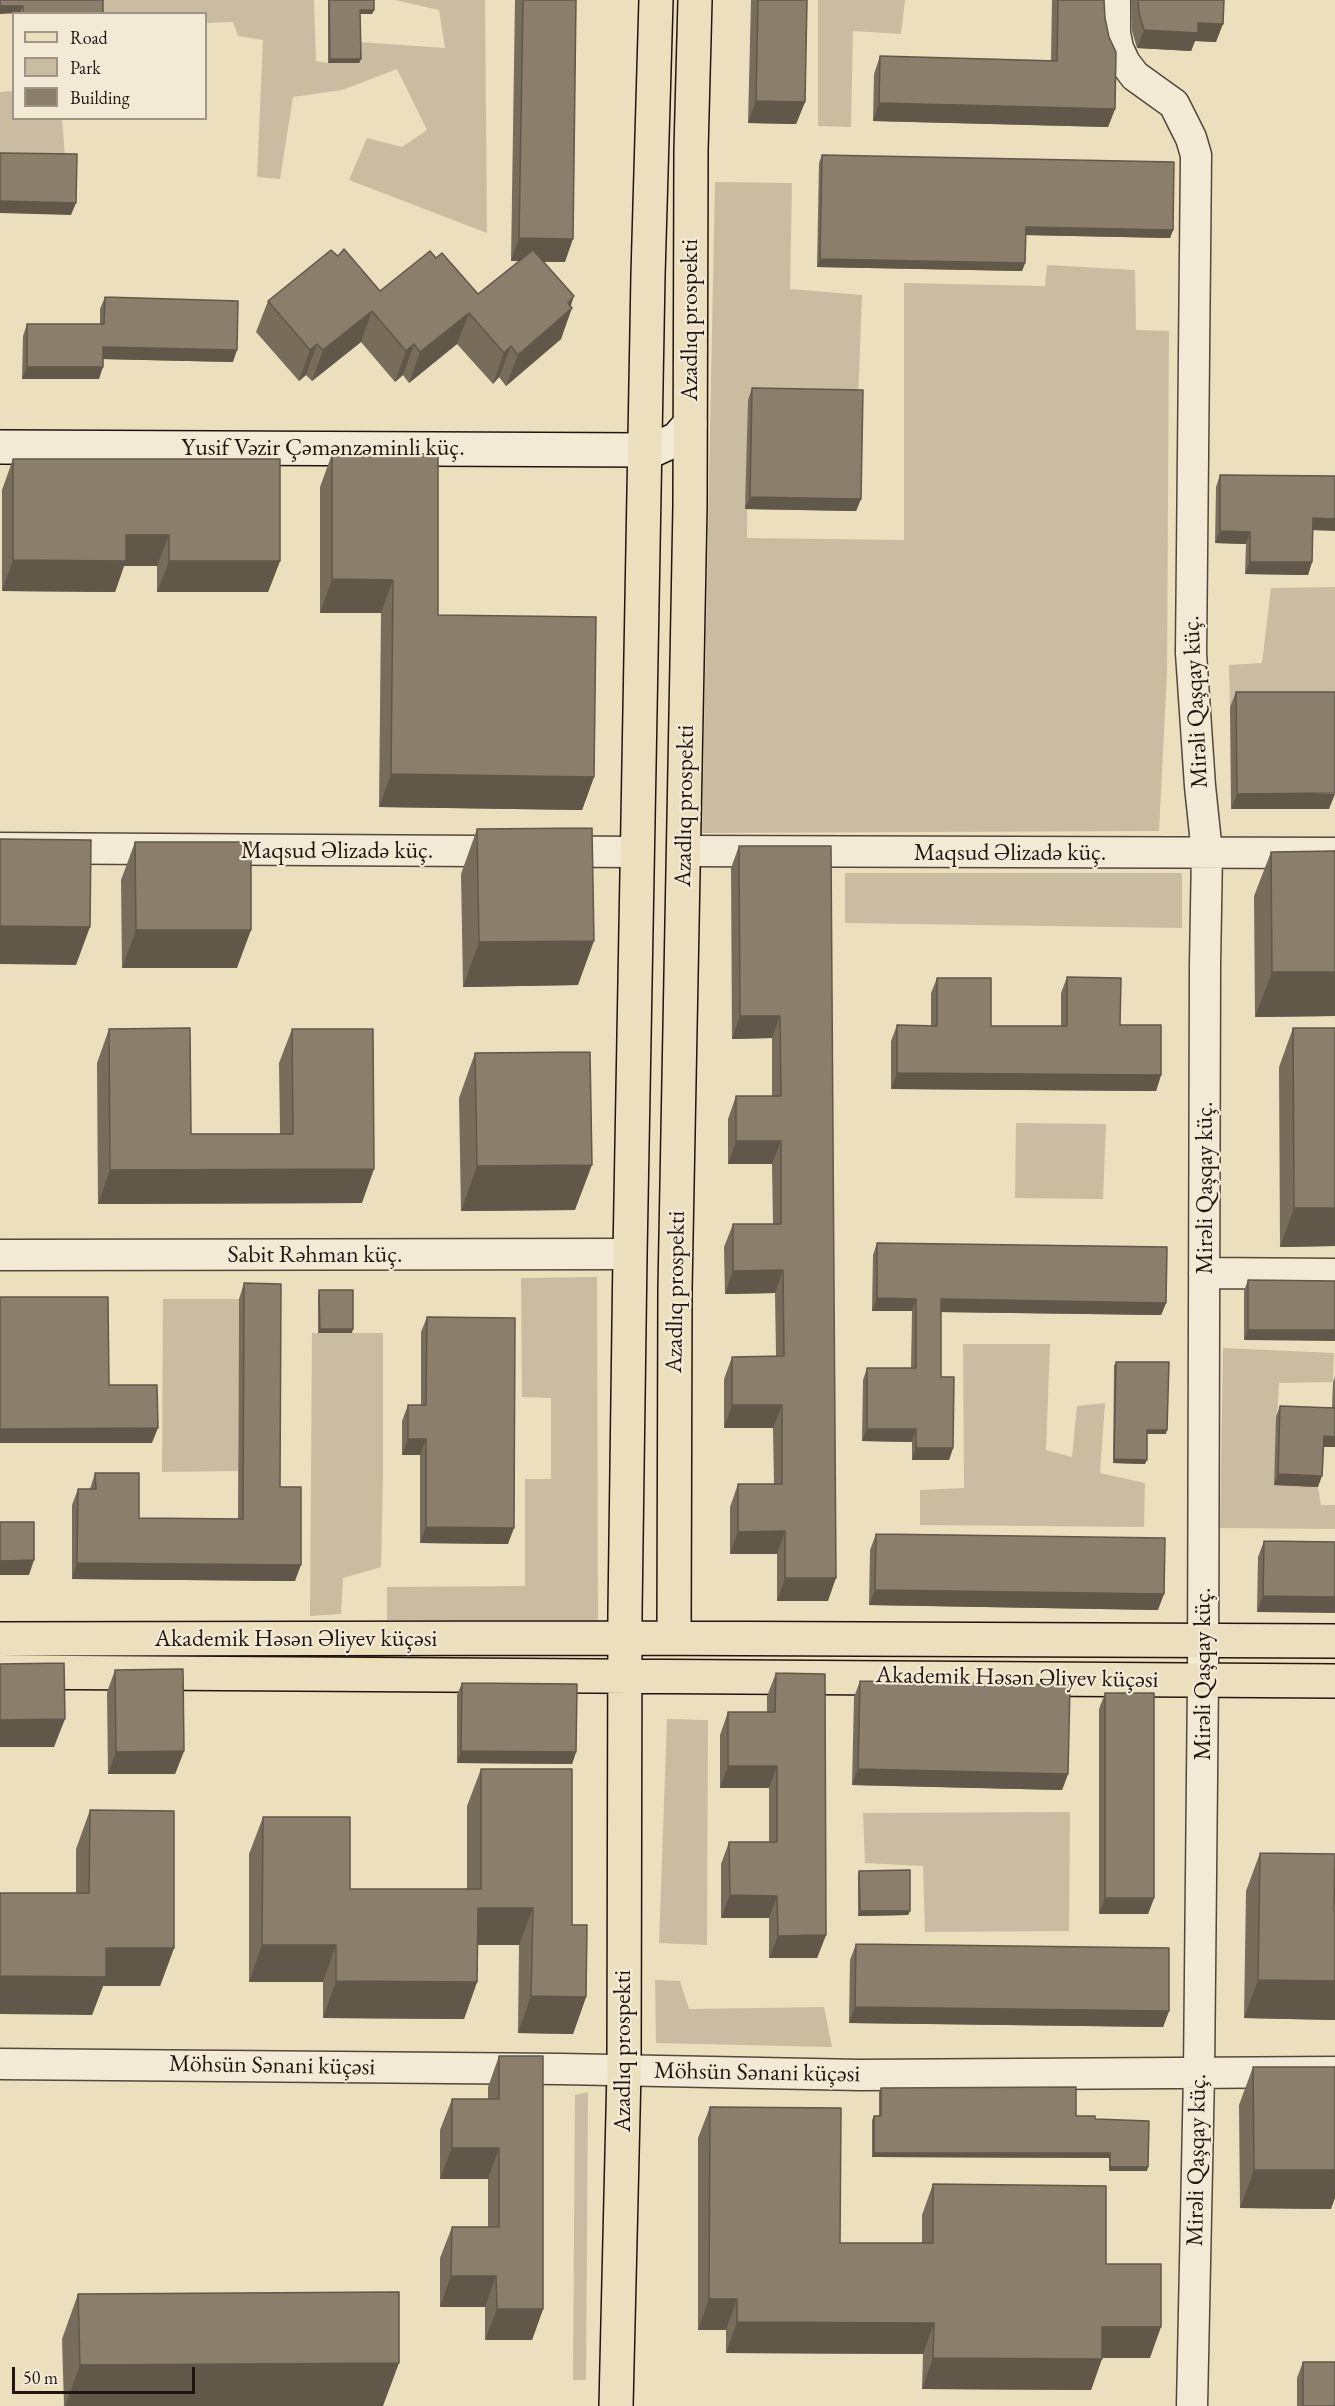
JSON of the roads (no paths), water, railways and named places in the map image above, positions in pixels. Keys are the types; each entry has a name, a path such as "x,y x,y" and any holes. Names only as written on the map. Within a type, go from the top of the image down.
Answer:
{"main road":[{"name":"Azadlıq prospekti","path":"616,2406 624,2071 625,1625 630,1254 656,0"},
{"name":"Azadlıq prospekti","path":"682,1630 675,1290 684,851 691,163 695,0"},
{"name":"Yusif Vəzir Çəmənzəminli küç.","path":"0,447 645,450 655,449 671,442 690,424"},
{"name":"Akademik Həsən Əliyev küçəsi","path":"0,1639 592,1638 625,1625 682,1630 1203,1641 1335,1641"},
{"name":"Akademik Həsən Əliyev küçəsi","path":"0,1672 591,1675 625,1685 698,1676 1335,1681"}],"street":[{"name":"Mirəli Qaşqay küç.","path":"1115,0 1115,33 1118,48 1125,63 1135,76 1174,104 1191,138 1196,155 1191,653 1207,854 1203,1680 1199,2073 1192,2406"},
{"name":"Maqsud Əlizadə küç.","path":"0,848 637,852"},
{"name":"Maqsud Əlizadə küç.","path":"684,851 1335,853"},
{"name":"Sabit Rəhman küç.","path":"0,1255 630,1254"},
{"path":"1204,1274 1335,1274"},
{"name":"Möhsün Sənani küçəsi","path":"0,2064 861,2075 1335,2072"}]}
